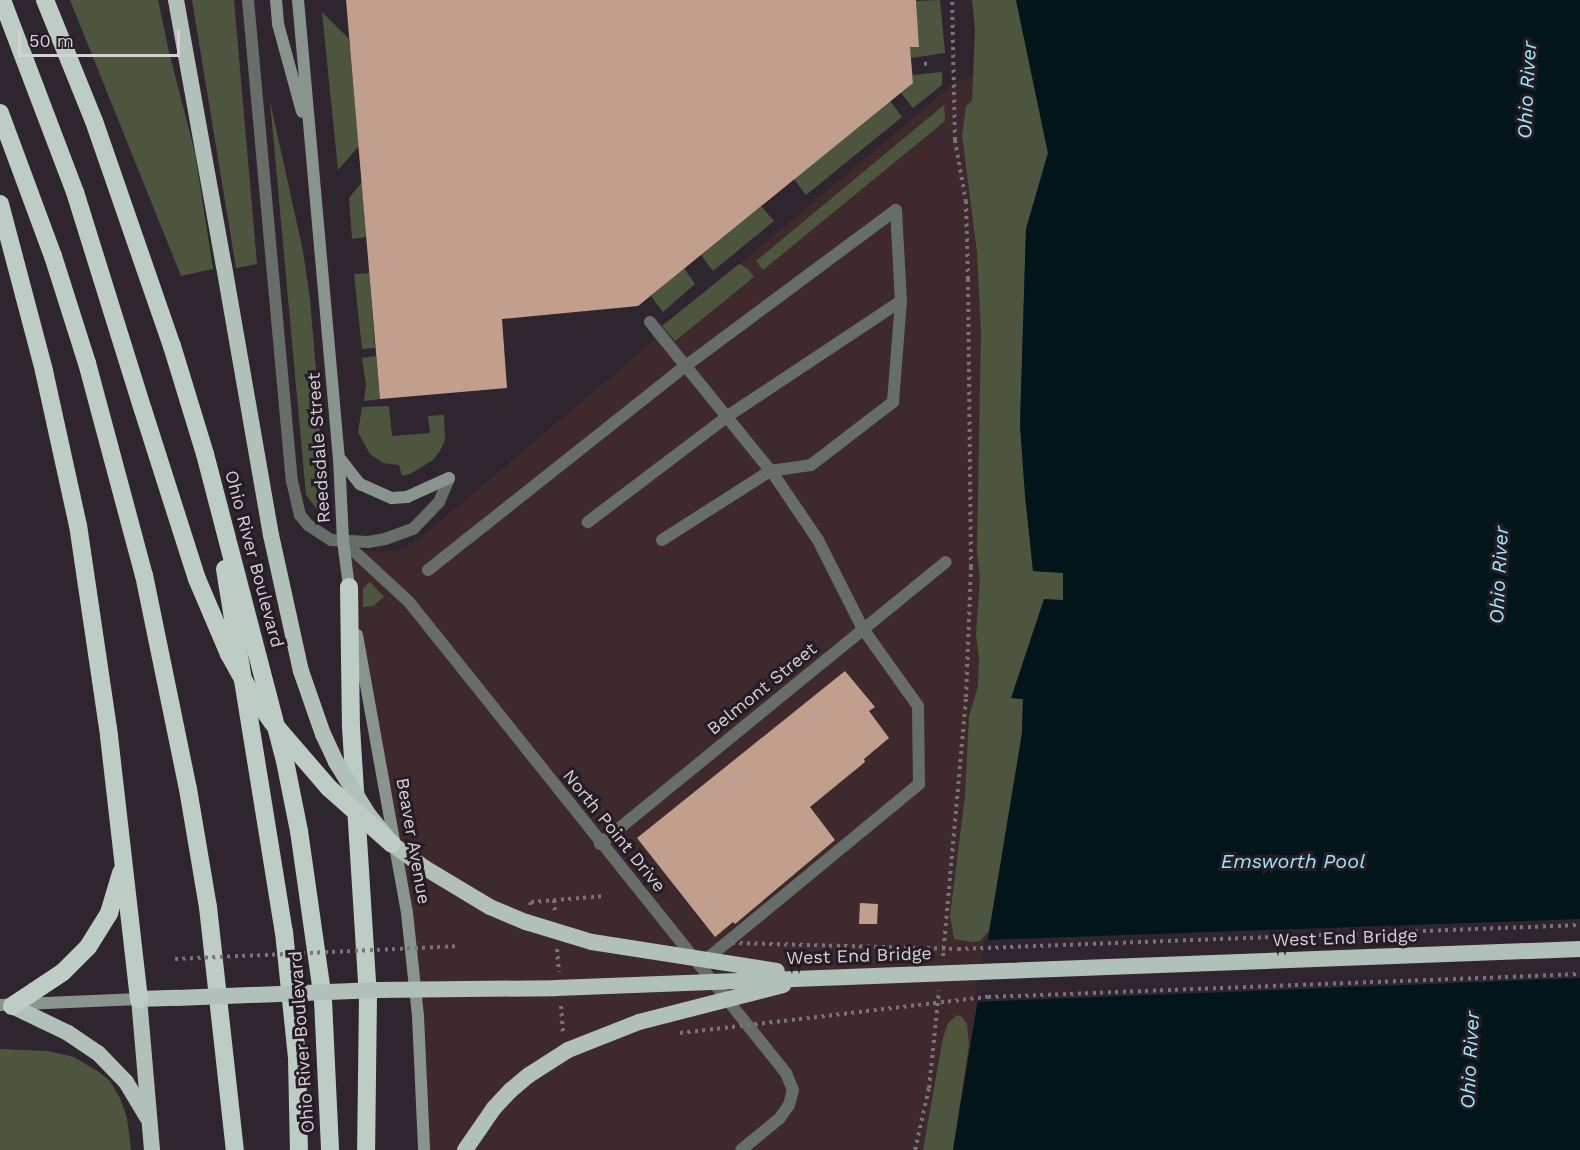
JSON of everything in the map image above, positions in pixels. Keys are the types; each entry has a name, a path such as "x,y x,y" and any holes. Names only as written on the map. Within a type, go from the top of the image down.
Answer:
{"highway":[{"path":"2,0 75,192 197,579 229,654 247,687 273,723 329,788 392,844 425,868 490,907 559,933 625,948 816,977"},
{"name":"Ohio River Boulevard","path":"45,0 94,121 134,233 205,454 269,694 296,819 323,1000 330,1150"},
{"path":"176,0 271,535 301,671 310,704 336,762 368,814 392,844"},
{"path":"0,113 53,256 87,363 144,575 184,767 208,907 235,1150"},
{"path":"0,204 44,371 78,525 125,860 152,1150"},
{"path":"205,454 269,826 284,932 297,1058 300,1150"},
{"path":"349,587 351,728 368,995 366,1150"},
{"path":"6,1006 63,972 99,933 117,892 125,860"},
{"name":"West End Bridge","path":"139,999 378,990 556,988 1580,949"},
{"path":"465,1150 494,1108 511,1090 529,1075 568,1050 639,1022 816,977"},
{"path":"6,1006 68,1033 98,1053 126,1082 150,1122"}],"main road":[{"path":"276,0 278,24 310,142"},
{"name":"Reedsdale Street","path":"298,0 339,458 344,541"},
{"path":"339,458 360,484 392,498 407,496 449,478"},
{"name":"Beaver Avenue","path":"344,541 349,587 407,913 418,1016 424,1150"},
{"path":"6,1006 139,999"}],"street":[{"name":"Reedsdale Street","path":"248,0 295,500 300,515 308,525 331,540 344,541"},
{"path":"428,570 687,365 896,210 901,300 893,402 811,465 771,471 662,540"},
{"path":"588,522 728,417 901,300"},
{"path":"650,322 771,471 818,540 863,629 918,706 919,784 699,965"},
{"path":"344,541 369,542 413,530 439,502 449,478"},
{"name":"North Point Drive","path":"344,541 409,602 600,844 786,1073 793,1090 789,1105 780,1118 741,1150"},
{"name":"Belmont Street","path":"600,844 946,562"}],"path":[{"path":"942,964 966,696 970,598 968,268 966,202 955,140 952,0"},
{"path":"924,64 931,63"},
{"path":"540,910 530,907 531,902 605,896"},
{"path":"548,913 555,916"},
{"path":"728,943 958,949 1580,925"},
{"path":"175,959 456,946"},
{"path":"674,1034 988,997 1580,975"},
{"path":"915,1150 929,1088 940,986"}],"shaded area":[{"path":"1028,57 1011,809 953,1150 424,1150 418,1016 345,550 383,552 404,549 416,542 657,338 671,322 956,82"}],"green space":[{"path":"70,0 158,0 195,153 213,269 181,276"},
{"path":"192,0 234,0 257,264 236,268"},
{"path":"940,0 945,53 911,58 909,44 919,46 916,1"},
{"path":"972,0 1016,0 1048,153 1026,229 1020,426 1033,571 1064,573 1063,600 1012,698 1023,699 1022,733 1011,809 989,931 980,941 972,942 954,939 950,916 965,796 969,717 978,686 979,659 976,634 980,579 977,551 981,332 977,252 962,135 966,106 972,101 975,30"},
{"path":"322,12 349,39 359,146 338,170"},
{"path":"942,72 942,85 913,108 901,93 913,83 913,75"},
{"path":"270,101 303,251 310,299 328,514 319,512 306,495"},
{"path":"890,101 902,117 806,195 794,179"},
{"path":"944,105 945,121 763,270 756,261"},
{"path":"362,182 366,237 352,239 349,198"},
{"path":"761,206 774,221 713,271 701,255"},
{"path":"739,264 748,269 754,277 675,341 662,326"},
{"path":"684,268 695,284 663,312 651,296"},
{"path":"369,273 375,348 362,349 354,274"},
{"path":"376,356 380,399 364,401 366,385 362,358"},
{"path":"389,406 392,436 430,433 428,416 444,415 445,440 440,451 433,460 410,474 402,476 399,465 383,463 370,454 358,432 362,407"},
{"path":"370,582 384,597 373,606 363,607 363,588"},
{"path":"957,1015 962,1017 967,1024 969,1045 953,1150 923,1150 943,1038 948,1023"},
{"path":"0,1049 48,1051 74,1057 99,1072 110,1081 120,1098 127,1118 131,1150 0,1150"}],"water":[{"name":"Emsworth Pool","path":"1016,0 1580,0 1580,1150 953,1150 1022,733 1023,699 1011,698 1044,599 1063,600 1063,573 1033,571 1025,496 1020,426 1026,229 1048,153"}],"pier":[{"path":"1580,919 1580,978 974,1002 985,940"}],"building":[{"path":"346,0 916,0 919,47 910,47 913,83 638,306 502,319 507,388 380,399"},
{"path":"845,671 875,707 869,711 889,738 864,759 865,762 810,807 835,840 735,924 733,922 715,937 637,838"},
{"path":"860,903 878,904 877,924 859,924"}],"water label":[{"name":"Ohio River","path":"1527,90"},
{"name":"Ohio River","path":"1499,575"},
{"name":"Ohio River","path":"1470,1060"}]}
